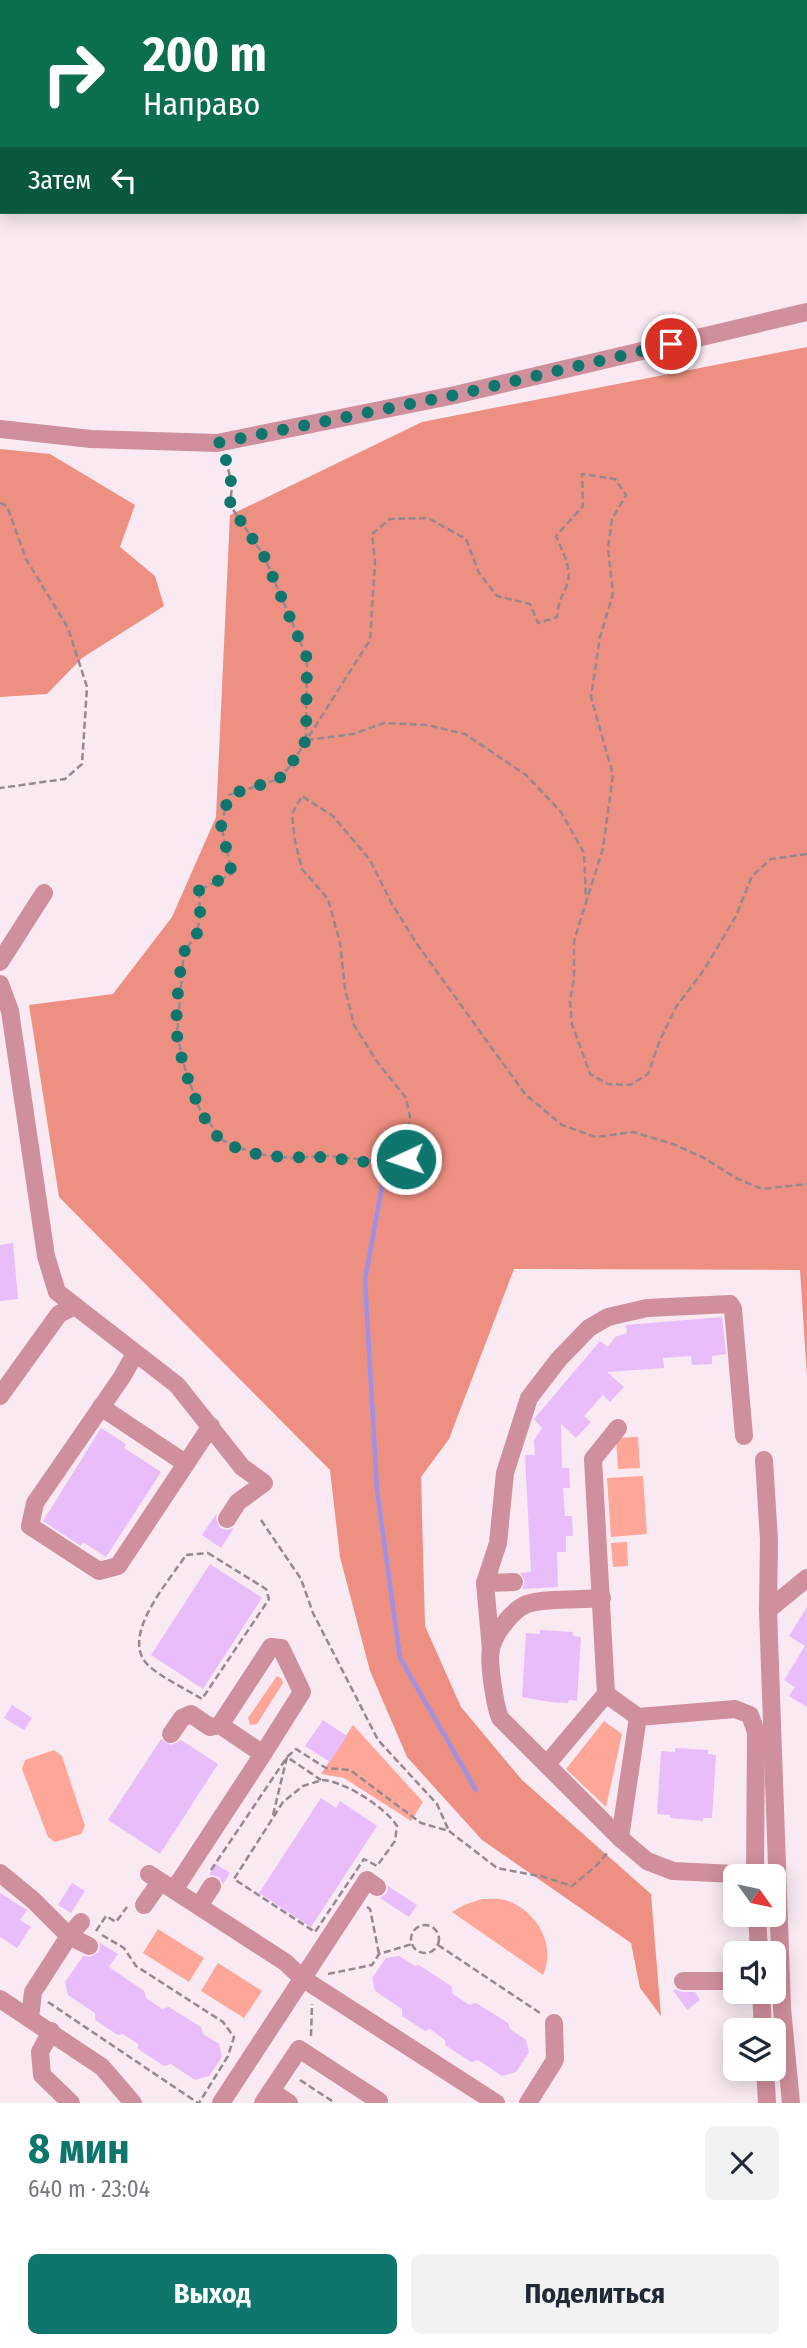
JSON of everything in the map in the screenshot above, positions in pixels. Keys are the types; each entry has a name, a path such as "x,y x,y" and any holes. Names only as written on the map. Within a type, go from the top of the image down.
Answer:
{"street":[{"path":"0,429 91,439 217,443 455,395 807,312"},
{"path":"0,962 44,893"},
{"path":"0,984 10,1011 46,1256 57,1292 177,1385 242,1467 264,1483 238,1502 227,1519"},
{"path":"723,1874 673,1871 647,1861 620,1838 500,1718 495,1707 485,1583 498,1543 505,1473 529,1398 559,1359 589,1328 608,1317 647,1308 730,1304 733,1309 744,1436"},
{"path":"0,1396 59,1314 75,1306"},
{"path":"135,1354 35,1503 30,1526 99,1571 118,1566 211,1426"},
{"path":"101,1407 186,1463"},
{"path":"547,1765 606,1694 593,1458 618,1428"},
{"path":"764,1460 769,1540 768,1611 782,2008 791,2103"},
{"path":"768,1611 807,1578"},
{"path":"485,1583 514,1582"},
{"path":"491,1650 504,1623 515,1610 530,1603 602,1598"},
{"path":"137,1904 161,1882 263,1754 302,1692 281,1648 271,1647 220,1726"},
{"path":"606,1694 638,1717 735,1709 750,1716 756,1731 755,1864"},
{"path":"171,1734 182,1718 191,1714 211,1727 220,1726 263,1754"},
{"path":"620,1838 638,1717"},
{"path":"0,1873 33,1900 69,1936"},
{"path":"221,2103 309,1983 355,1898 372,1880"},
{"path":"161,1882 285,1962 309,1983 496,2103"},
{"path":"199,1906 212,1887"},
{"path":"30,2018 33,1992 69,1936 88,1933"},
{"path":"683,1981 723,1981"},
{"path":"0,1998 102,2067 133,2103"},
{"path":"528,2103 555,2060 554,2023"},
{"path":"51,2031 40,2052 42,2075 71,2103"},
{"path":"289,2103 267,2097 299,2049 380,2102"},
{"path":"766,2081 767,2103"}],"path":[{"path":"217,443 226,460 232,486 230,505 264,556 307,658 306,740"},
{"path":"807,854 771,859 752,876 736,916 705,970 677,1007 648,1074 630,1085 608,1084 590,1074 572,1024 570,1001 574,978 574,941 603,848 613,775 592,697 600,638 612,594 608,548 612,520 626,495 615,479 583,474 583,506 556,536 568,566 568,583 559,598 557,617 538,623 530,604 497,596 479,573 466,539 428,518 390,519 372,534 375,562 370,640 279,779 229,795 221,825 232,874 199,890 200,917 196,936 184,951 177,1035 186,1073 200,1110 222,1140 254,1154 290,1158 328,1156 398,1163 406,1159 410,1117 406,1098 378,1063 354,1025 345,989 340,943 328,899 302,869 292,814 302,796 333,817 370,860 392,904 417,944 525,1094 562,1125 596,1137 633,1132 673,1144 762,1189 807,1184"},
{"path":"0,503 7,506 26,559 68,628 87,687 82,764 65,779 0,788"},
{"path":"306,740 352,734 384,723 427,726 465,734 526,775 561,812 584,853 586,898"},
{"path":"261,1520 301,1579 313,1613 377,1740 437,1804 449,1831"},
{"path":"208,1553 266,1589 269,1599 202,1699 149,1666 141,1656 139,1635 144,1618 186,1555 208,1553"},
{"path":"212,1887 203,1882 287,1757 296,1749 326,1768 350,1770 421,1823 449,1831 497,1868 544,1877 572,1886 597,1865"},
{"path":"287,1757 322,1780"},
{"path":"272,1819 287,1757"},
{"path":"322,1780 335,1781 344,1786 391,1816 397,1826 395,1841 377,1866 364,1859 315,1932 234,1879 284,1802 303,1786 322,1780"},
{"path":"355,1898 370,1909 379,1954"},
{"path":"33,1992 198,2103 228,2056 234,2037 223,2022 136,1966 124,1948 88,1933 106,1916 116,1922 137,1904"},
{"path":"431,1927 438,1935 438,1945 430,1952 419,1952 412,1944 416,1929 431,1927"},
{"path":"310,2057 312,2003 309,1983 329,1973 372,1965 379,1954 412,1944"},
{"path":"438,1945 554,2023"}],"shaded area":[{"path":"807,347 807,1376 800,1270 514,1269 449,1439 421,1477 425,1626 461,1707 522,1780 651,1894 661,2016 640,1988 631,1943 482,1840 407,1757 370,1671 340,1557 330,1470 59,1197 29,1005 113,994 172,917 216,817 230,515 422,422"},
{"path":"0,449 50,454 135,505 120,547 155,576 164,606 82,658 47,694 0,697"},
{"path":"638,1437 640,1468 618,1469 616,1438"},
{"path":"643,1476 647,1534 611,1537 607,1478"},
{"path":"627,1542 628,1566 613,1567 611,1543"},
{"path":"277,1676 283,1683 257,1724 250,1725 248,1718"},
{"path":"604,1721 622,1734 606,1807 566,1769"},
{"path":"353,1725 423,1802 411,1821 344,1778 321,1774"},
{"path":"54,1750 62,1756 85,1826 81,1834 55,1842 48,1837 22,1769 25,1760"},
{"path":"482,1899 505,1900 516,1905 534,1920 541,1930 547,1952 543,1975 452,1912"},
{"path":"158,1929 204,1958 189,1982 143,1953"},
{"path":"218,1963 262,1991 244,2018 201,1991"}],"building":[{"path":"13,1243 18,1299 0,1301 0,1245"},
{"path":"722,1317 726,1354 712,1356 712,1364 692,1365 691,1356 663,1358 664,1368 607,1372 624,1387 610,1402 603,1395 584,1416 591,1422 576,1438 561,1424 562,1468 569,1468 570,1488 563,1488 565,1516 572,1516 573,1536 566,1536 566,1552 557,1552 558,1587 522,1589 525,1581 520,1573 531,1572 525,1455 535,1455 534,1440 542,1428 534,1419 600,1341 608,1347 615,1337 627,1333 626,1325"},
{"path":"101,1428 126,1444 124,1448 161,1472 106,1557 83,1542 81,1546 43,1521"},
{"path":"217,1513 216,1519 220,1528 234,1528 221,1548 202,1535"},
{"path":"210,1564 262,1598 203,1689 151,1655"},
{"path":"807,1607 807,1707 789,1696 795,1687 784,1680 805,1646 789,1636"},
{"path":"540,1630 573,1632 573,1636 581,1637 577,1701 550,1702 522,1697 526,1633 540,1634"},
{"path":"12,1705 32,1718 24,1730 4,1718"},
{"path":"323,1720 347,1736 330,1762 305,1746"},
{"path":"161,1739 171,1745 181,1740 218,1764 160,1854 108,1820"},
{"path":"675,1748 708,1750 708,1754 716,1755 712,1818 703,1818 703,1821 657,1814 661,1751 675,1752"},
{"path":"321,1798 336,1808 340,1801 377,1826 311,1927 259,1893"},
{"path":"216,1864 230,1873 223,1884 219,1877 209,1875"},
{"path":"72,1883 85,1891 71,1913 58,1905"},
{"path":"388,1886 417,1905 409,1917 380,1898 387,1893"},
{"path":"0,1893 27,1910 20,1920 31,1927 17,1948 0,1937"},
{"path":"100,1943 118,1954 109,1967 144,1991 146,1998 162,2009 169,2007 201,2027 203,2034 219,2044 222,2057 209,2076 195,2080 171,2064 164,2066 138,2049 138,2044 123,2034 118,2035 95,2020 95,2013 68,1995 65,1982 83,1956 90,1957 99,1952"},
{"path":"399,1956 415,1966 419,1965 451,1986 453,1994 469,2005 476,2003 508,2023 510,2029 526,2040 529,2052 516,2072 502,2076 478,2060 471,2062 445,2045 445,2040 430,2029 425,2031 402,2016 402,2009 375,1991 372,1978 386,1958"},
{"path":"673,1990 695,1992 700,2000 687,2010"}],"waterway":[{"path":"385,1170 365,1280 377,1490 400,1658 476,1790"}],"route":[{"path":"406,1159 398,1163 380,1163 328,1156 290,1158 254,1154 222,1140 200,1110 186,1073 177,1035 184,951 196,936 200,917 199,890 232,874 221,825 229,795 279,779 306,740 307,658 264,556 230,505 232,486 226,460 217,443 455,395 671,344"}]}
